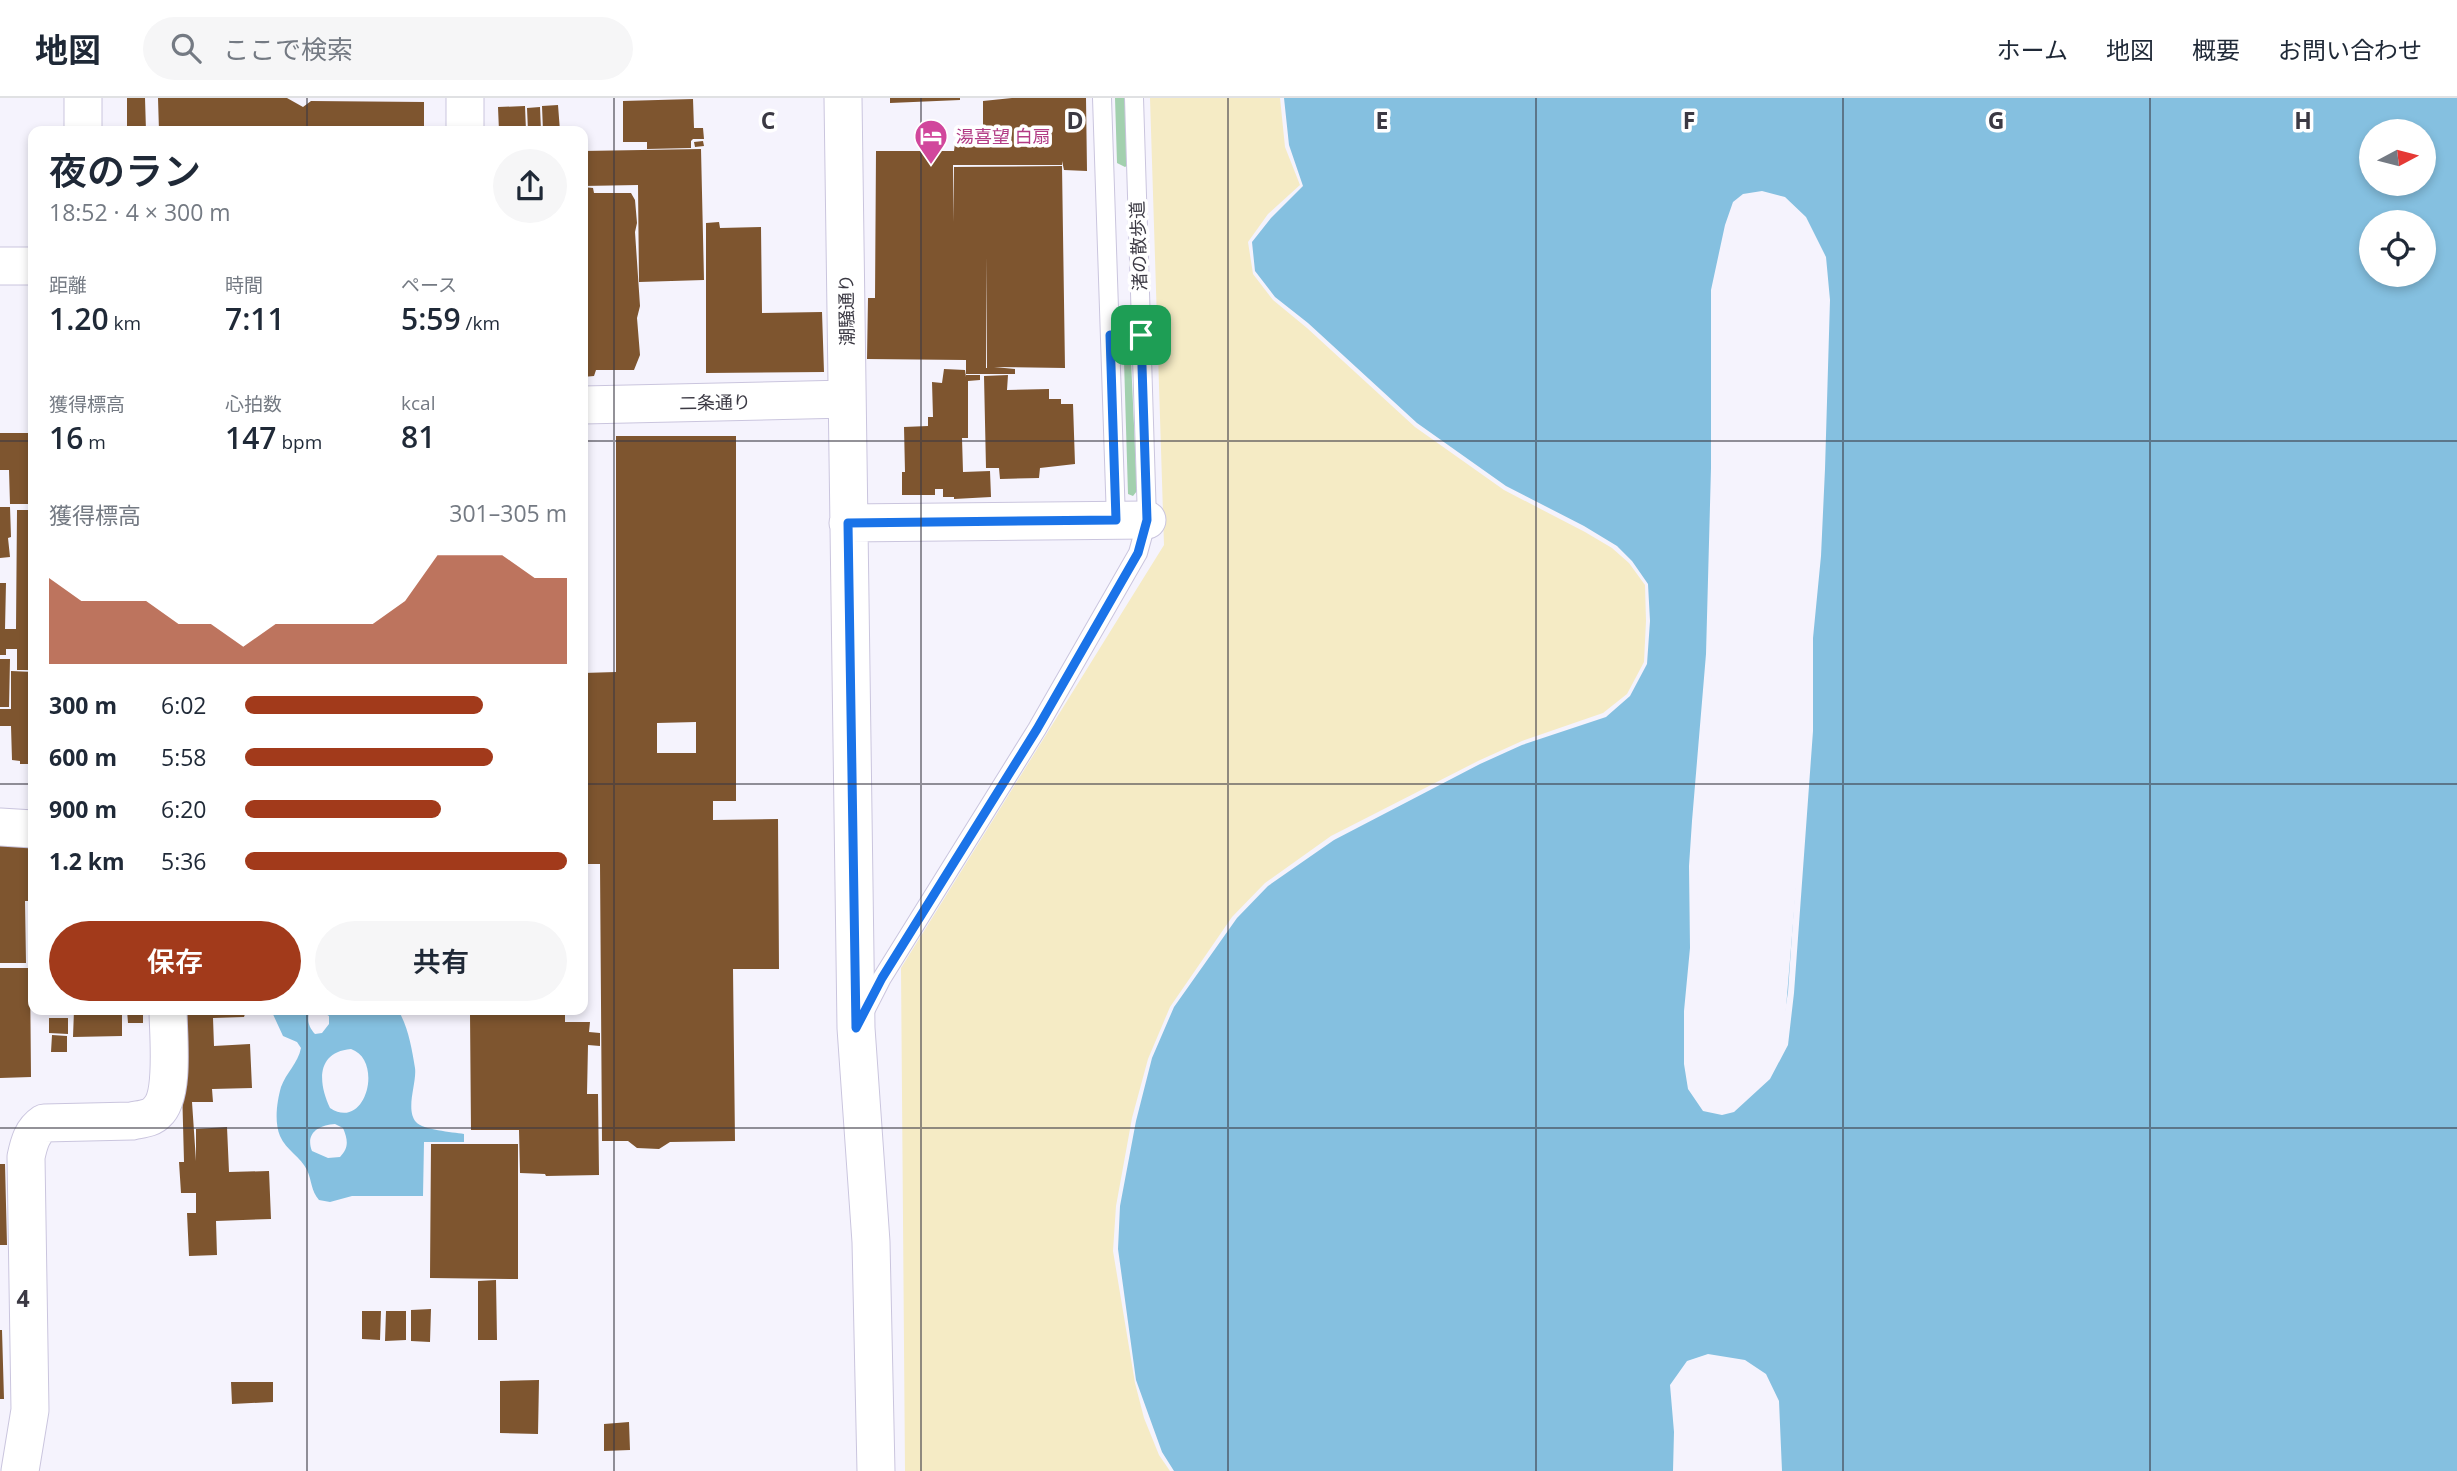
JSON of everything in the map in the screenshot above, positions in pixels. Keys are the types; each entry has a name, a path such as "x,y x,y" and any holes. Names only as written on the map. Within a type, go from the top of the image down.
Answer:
{"street":[{"path":"83,98 83,126"},
{"path":"465,98 465,126"},
{"name":"潮騒通り","path":"843,98 856,1028 872,1242 876,1471"},
{"path":"0,266 28,266"},
{"name":"二条通り","path":"588,405 847,399"},
{"path":"848,523 1132,520"},
{"path":"0,827 28,829"},
{"path":"20,1471 30,1410 26,1157 29,1142 36,1128 44,1123 132,1121 157,1113 163,1104 168,1081 168,1015"}],"lane":[{"path":"856,1028 882,978 1037,729 1138,553 1110,335 1102,98"},
{"name":"渚の散歩道","path":"1132,520 1141,335 1134,98"},
{"path":"1106,209 1137,209"},
{"path":"1110,335 1141,335"}],"green space":[{"path":"1115,98 1126,98 1128,165 1125,167 1117,163"},
{"path":"1131,360 1137,491 1133,496 1128,494 1124,361"}],"sand":[{"path":"1150,98 1280,98 1285,147 1300,185 1268,214 1248,242 1253,274 1273,300 1415,427 1504,490 1585,532 1612,548 1629,563 1645,585 1644,662 1627,694 1603,713 1522,741 1478,761 1331,836 1265,883 1232,917 1170,1007 1148,1059 1132,1118 1116,1206 1113,1251 1135,1383 1144,1418 1159,1455 1170,1471 905,1471 901,968 1164,545"}],"water":[{"path":"1284,98 2457,98 2457,1471 1780,1471 1776,1403 1764,1377 1744,1363 1708,1357 1689,1363 1674,1385 1675,1471 1174,1471 1162,1452 1136,1380 1118,1249 1120,1206 1136,1121 1152,1058 1174,1007 1237,918 1268,886 1334,840 1480,764 1522,745 1606,717 1630,696 1647,664 1650,621 1648,584 1632,561 1617,546 1584,526 1506,486 1417,423 1308,323 1275,297 1255,271 1252,242 1271,218 1303,186 1289,145","holes":["1762,193 1784,200 1804,219 1822,258 1827,302 1818,557 1810,637 1809,731 1783,1044 1767,1076 1732,1110 1705,1108 1692,1089 1687,1063 1696,820 1710,655 1715,290 1735,205 1746,196"]},
{"path":"273,1015 309,1015 310,1027 315,1034 322,1033 329,1024 327,1015 400,1015 407,1030 415,1068 411,1103 413,1117 425,1127 464,1134 464,1142 424,1142 423,1196 352,1196 330,1202 319,1200 314,1193 309,1174 280,1136 277,1124 281,1087 301,1048 297,1042 283,1036","holes":["351,1049 361,1056 367,1066 368,1079 361,1103 353,1110 343,1113 330,1108 322,1079 326,1062 340,1051","335,1124 343,1128 347,1144 340,1157 328,1158 312,1151 310,1139 319,1128"]}],"pier":[{"path":"1762,191 1785,197 1806,217 1826,257 1830,300 1821,556 1813,638 1813,731 1788,1045 1770,1079 1734,1112 1722,1115 1703,1111 1688,1089 1684,1064 1684,1011 1690,948 1689,866 1706,654 1711,468 1711,290 1725,225 1733,202 1743,194","holes":["1762,197 1782,203 1802,221 1819,258 1823,302 1819,470 1806,637 1806,731 1788,992 1780,1043 1764,1074 1747,1093 1730,1107 1722,1109 1707,1105 1695,1087 1690,1063 1691,1010 1699,948 1697,866 1713,655 1720,382 1718,290 1731,227 1738,207 1747,199"]},
{"path":"1708,1354 1745,1360 1766,1374 1779,1401 1782,1471 1776,1471 1772,1403 1761,1379 1743,1366 1708,1361 1691,1366 1677,1386 1679,1471 1673,1471 1674,1432 1670,1385 1687,1361"}],"building":[{"path":"127,98 145,98 146,126 127,126"},
{"path":"158,98 287,98 303,107 311,101 424,102 424,126 159,126"},
{"path":"890,98 960,98 960,100 890,103"},
{"path":"1012,98 1086,98 1087,171 1064,170 1062,161 1062,165 953,165 953,222 954,167 1062,166 1065,368 994,367 1015,369 1015,374 966,374 966,360 867,359 868,298 875,298 876,151 954,151 955,143 983,142 983,101","holes":["987,256 987,368 986,368"]},
{"path":"693,99 694,128 703,128 704,139 693,139 691,148 647,149 647,142 623,142 623,101"},
{"path":"558,105 560,126 543,126 542,106"},
{"path":"525,106 526,126 499,126 498,107"},
{"path":"540,107 541,126 528,126 527,108"},
{"path":"703,141 704,146 695,147 694,142"},
{"path":"701,149 704,280 639,282 638,185 588,186 588,151"},
{"path":"588,188 593,188 594,193 631,193 635,200 640,306 637,318 640,355 634,370 596,370 594,376 588,377"},
{"path":"719,222 720,228 761,227 762,313 822,312 824,372 706,373 706,223"},
{"path":"944,369 965,370 966,377 980,375 980,380 968,381 968,438 962,438 963,472 990,471 991,497 954,499 943,497 943,489 935,489 935,495 902,495 902,472 905,472 904,427 928,426 928,417 933,417 932,382 942,383"},
{"path":"1008,375 1007,390 1049,389 1049,399 1061,399 1061,404 1073,404 1075,464 1040,468 1039,478 1000,479 999,468 986,468 984,376"},
{"path":"0,433 28,433 28,504 10,504 9,470 0,470"},
{"path":"616,436 736,436 736,801 713,801 713,820 778,819 779,969 733,969 735,1141 670,1142 659,1149 637,1148 628,1141 602,1141 600,864 588,864 588,673 616,672","holes":["696,722 696,753 657,753 657,723"]},
{"path":"0,507 10,507 11,537 8,538 10,557 0,558"},
{"path":"17,510 28,510 28,670 17,670 17,649 6,649 6,655 0,655 0,583 6,583 5,629 16,629"},
{"path":"0,659 10,659 9,707 0,707"},
{"path":"11,671 28,672 28,764 12,760 11,726 0,726 0,709 11,709"},
{"path":"0,846 28,846 26,963 0,963"},
{"path":"0,968 28,968 31,1077 0,1078"},
{"path":"74,1015 122,1015 122,1036 73,1037"},
{"path":"127,1015 143,1015 143,1023 128,1023"},
{"path":"180,1015 245,1015 213,1018 214,1046 250,1044 252,1088 212,1089 213,1102 192,1102 196,1161 196,1129 227,1127 229,1172 269,1171 271,1219 216,1221 217,1255 189,1256 187,1213 196,1213 196,1193 181,1193 179,1162 184,1162"},
{"path":"470,1015 565,1015 565,1022 590,1022 589,1032 600,1033 600,1046 588,1045 587,1094 598,1094 599,1175 546,1176 520,1173 519,1130 471,1130"},
{"path":"49,1018 68,1018 68,1034 49,1033"},
{"path":"52,1035 67,1036 67,1052 51,1052"},
{"path":"431,1144 518,1144 518,1279 430,1278"},
{"path":"0,1164 5,1164 7,1245 0,1245"},
{"path":"496,1280 497,1340 478,1340 478,1281"},
{"path":"431,1309 430,1342 411,1341 411,1310"},
{"path":"362,1311 381,1311 380,1340 362,1339"},
{"path":"386,1311 406,1311 406,1340 385,1341"},
{"path":"2,1330 4,1399 0,1399"},
{"path":"539,1380 538,1434 500,1433 500,1381"},
{"path":"231,1382 273,1382 273,1402 232,1404"},
{"path":"629,1422 630,1450 604,1451 604,1424"}],"place":[{"name":"湯喜望 白扇","path":"931,166"}],"route":[{"path":"1110,335 1141,335 1147,520 1138,553 1037,729 882,978 856,1028 848,523 1116,520 1110,335"}]}
